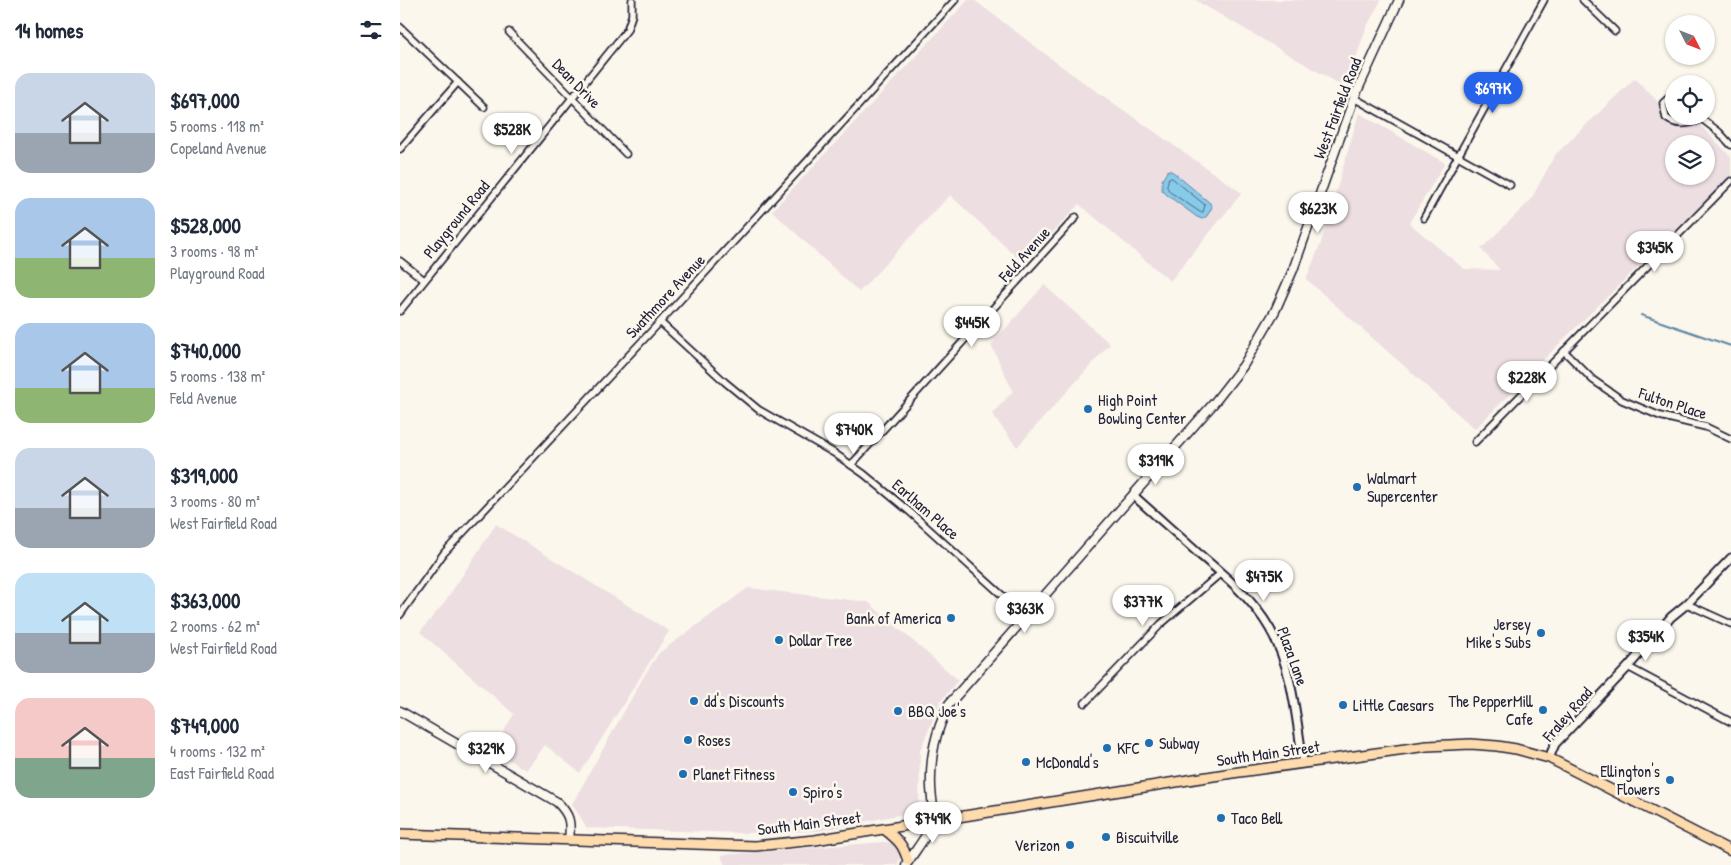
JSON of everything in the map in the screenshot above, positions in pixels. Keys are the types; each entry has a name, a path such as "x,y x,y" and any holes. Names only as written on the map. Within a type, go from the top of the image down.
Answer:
{"main road":[{"name":"West Fairfield Road","path":"934,821 931,786 934,740 949,704 1214,404 1234,378 1275,311 1293,270 1354,98 1399,0"},
{"path":"400,711 557,802 566,811 571,824 570,840"},
{"name":"South Main Street","path":"400,834 755,846 815,840 1303,762 1457,744 1497,746 1549,758 1731,851"},
{"path":"907,863 934,821"},
{"path":"884,829 904,847 907,863"}],"street":[{"name":"Playground Road","path":"400,311 627,30 632,15 632,0"},
{"name":"Swathmore Avenue","path":"400,615 444,553 660,322 955,0"},
{"path":"1424,218 1544,0"},
{"path":"1583,0 1615,31"},
{"path":"400,26 484,107"},
{"name":"Dean Drive","path":"509,32 626,154"},
{"path":"400,148 458,82"},
{"path":"1354,98 1510,185"},
{"path":"1665,101 1663,103 1665,113"},
{"path":"1710,125 1731,145"},
{"path":"1475,442 1731,181"},
{"name":"Feld Avenue","path":"851,465 1076,217"},
{"path":"400,261 424,280"},
{"name":"Earlham Place","path":"660,322 725,382 759,410 834,453 910,512 1025,616"},
{"name":"Fulton Place","path":"1564,351 1593,380 1622,400 1660,416 1706,427 1731,439"},
{"name":"Plaza Lane","path":"1133,495 1221,573 1247,599 1270,629 1291,686 1303,762"},
{"name":"Fraley Road","path":"1549,758 1555,744 1628,667 1671,617 1687,604 1731,558"},
{"path":"1085,703 1161,624 1221,573"},
{"path":"1687,604 1731,624"},
{"path":"1628,667 1731,722"}],"shaded area":[{"path":"968,0 974,0 1069,72 1242,193 1170,281 1079,204 1024,264 950,195 859,292 772,211"},
{"path":"1195,0 1381,0 1366,28 1346,88"},
{"path":"1635,78 1665,109 1665,125 1680,125 1682,127 1700,125 1710,135 1665,135 1665,185 1715,185 1715,140 1731,157 1731,176 1475,429 1306,279 1321,243 1359,113 1445,163 1409,223 1464,269 1500,270 1481,249 1530,201 1555,155"},
{"path":"1044,285 1110,344 1017,447 992,414 1013,391 991,345"},
{"path":"496,524 669,631 580,773 545,745 526,770 493,750 514,714 420,632 445,602"},
{"path":"748,588 868,602 958,680 940,702 920,751 919,811 817,831 742,833 587,828 572,804 644,676 659,653"},
{"path":"884,842 894,843 900,847 902,853 897,865 725,865 721,855"}],"water":[{"path":"1168,170 1173,172 1210,203 1212,207 1207,216 1202,219 1197,217 1162,190 1162,180"}],"waterway":[{"path":"1641,315 1731,346"}],"place":[{"name":"High Point Bowling Center","path":"1088,409"},
{"name":"Walmart Supercenter","path":"1357,487"},
{"name":"Bank of America","path":"951,618"},
{"name":"Jersey Mike's Subs","path":"1541,633"},
{"name":"Dollar Tree","path":"779,640"},
{"name":"dd's Discounts","path":"694,701"},
{"name":"Little Caesars","path":"1343,705"},
{"name":"The PepperMill Cafe","path":"1543,710"},
{"name":"BBQ Joe's","path":"898,711"},
{"name":"Roses","path":"688,740"},
{"name":"Subway","path":"1149,743"},
{"name":"KFC","path":"1107,748"},
{"name":"McDonald's","path":"1026,762"},
{"name":"Planet Fitness","path":"683,774"},
{"name":"Ellington's Flowers","path":"1670,780"},
{"name":"Spiro's","path":"793,792"},
{"name":"Taco Bell","path":"1221,818"},
{"name":"Biscuitville","path":"1106,837"},
{"name":"Verizon","path":"1070,845"}]}
